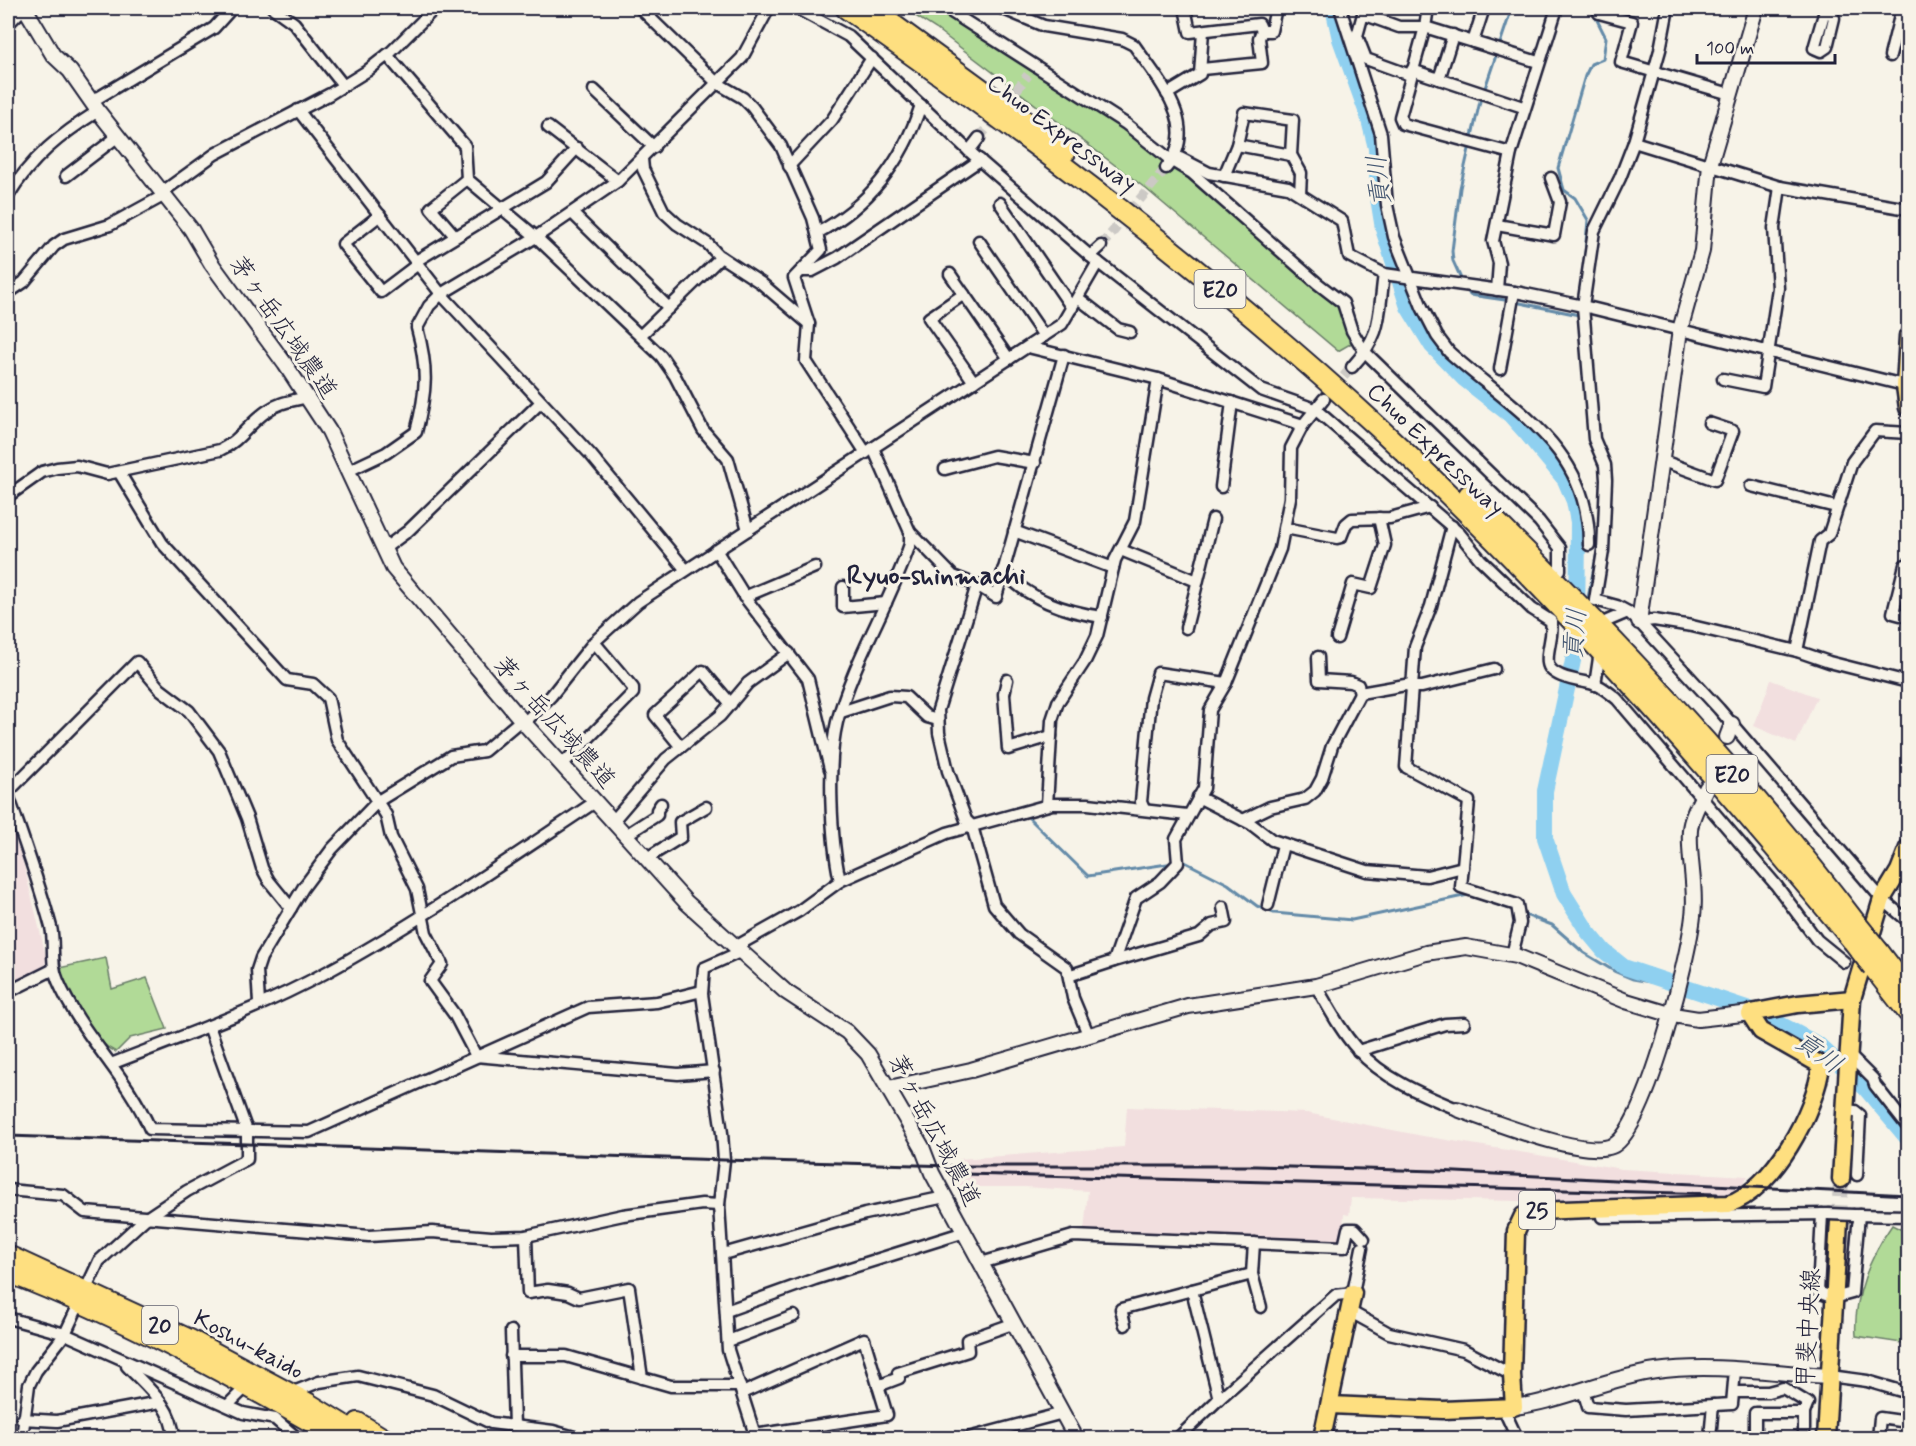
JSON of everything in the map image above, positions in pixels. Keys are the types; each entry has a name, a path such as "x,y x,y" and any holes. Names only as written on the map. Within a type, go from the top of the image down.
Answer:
{"highway":[{"name":"Chuo Expressway","path":"846,8 1011,126 1188,261 1378,428 1558,607 1600,637 1734,798 1856,933 1876,960 1908,1012"},
{"name":"Chuo Expressway","path":"870,8 1029,122 1230,280 1388,418 1558,607"},
{"name":"Chuo Expressway","path":"1876,960 1908,990"},
{"name":"Koshu-kaido","path":"8,1255 245,1385 283,1398 309,1403 366,1438"},
{"name":"Koshu-kaido","path":"8,1273 82,1296 190,1339 283,1398 337,1438"},
{"name":"20","path":"283,1398 296,1421 323,1438"},
{"name":"20","path":"309,1403 347,1416 384,1438"}],"main road":[{"path":"1908,336 1908,408"},
{"path":"1849,1177 1845,1108 1852,999 1882,899 1904,872 1908,848"},
{"path":"1751,1014 1852,999"},
{"name":"25","path":"1508,1408 1512,1376 1518,1221 1536,1210 1728,1204 1744,1199 1772,1169 1801,1126 1820,1076 1821,1065 1761,1031 1751,1014"},
{"name":"甲斐中央線","path":"1826,1438 1840,1216"},
{"path":"1322,1438 1331,1405 1353,1293"},
{"path":"1331,1405 1443,1410 1508,1408"}],"street":[{"path":"8,24 25,8"},
{"name":"茅ヶ岳広域農道","path":"25,8 53,55 70,71 117,137 191,229 211,263 329,431 393,568 523,721 686,902 786,992 847,1032 868,1054 890,1088 945,1197 1076,1438"},
{"path":"8,196 34,159 58,137 95,106 214,28 232,8"},
{"path":"273,8 294,23 343,86"},
{"path":"8,293 24,282 54,246 64,239 110,225 162,194 215,154 343,86 387,56 435,8"},
{"path":"640,8 717,83 743,98 753,107 781,146 813,218 821,250 794,278 809,324 806,361 869,450 910,532 953,576 977,585 996,597 1064,356"},
{"path":"348,471 386,453 416,432 423,407 426,361 417,328 429,306 441,294 572,213 618,180 642,159 742,58 769,8"},
{"path":"796,8 848,36 969,151 1094,259 1261,390 1315,409 1452,526 1480,559 1532,609 1558,607 1548,663 1550,669 1557,674 1595,685 1617,699 1705,793 1817,940 1844,962"},
{"path":"945,8 1126,124 1171,161 1192,173 1317,284 1338,298 1343,303 1352,330 1366,352 1539,521 1560,548 1560,570"},
{"path":"1001,8 1044,26 1122,39 1134,45 1179,114 1180,123 1171,161"},
{"path":"1185,8 1190,32 1259,24 1262,31 1259,38 1262,63 1202,69"},
{"path":"1262,31 1272,31 1276,8"},
{"path":"1340,8 1381,134 1390,222 1409,276 1437,336 1449,352 1546,433 1598,521"},
{"path":"1428,8 1425,27 1400,117 1403,124 1511,153"},
{"path":"1473,42 1485,8"},
{"path":"1497,290 1499,263 1493,241 1511,153 1523,107 1557,8"},
{"path":"1668,8 1654,72 1634,142 1620,178 1594,231 1580,305 1594,439 1605,465 1598,521 1595,600 1617,606 1639,622 1729,730 1882,899 1908,921"},
{"path":"1639,622 1680,330 1702,251 1710,165 1756,8"},
{"path":"1890,56 1902,8"},
{"path":"1523,107 1439,79 1366,59 1357,36 1362,11 1399,27 1425,27 1538,62"},
{"path":"1599,13 1632,22 1621,62 1730,94"},
{"path":"1167,94 1200,74 1203,31"},
{"path":"1439,79 1453,36"},
{"path":"387,56 465,146 467,179 536,237 641,335 675,376 703,430 728,459 748,530"},
{"path":"789,166 832,120 872,58"},
{"path":"1028,75 1034,64"},
{"path":"594,90 654,147"},
{"path":"817,233 834,224 873,192 905,148 921,105"},
{"path":"298,110 441,294 591,455 686,570"},
{"path":"1224,176 1237,145 1244,113 1293,120 1291,155 1301,173 1300,194"},
{"path":"548,127 618,180"},
{"path":"66,176 117,137"},
{"path":"969,151 979,138"},
{"path":"1634,142 1780,187 1908,209"},
{"path":"1237,145 1291,155"},
{"path":"380,216 343,244 381,292 417,262 455,236 503,210 556,175 577,148"},
{"path":"642,159 643,169 664,212 677,224 708,244 721,257 761,283 809,324"},
{"path":"801,271 812,271 837,258 980,160"},
{"path":"1171,161 1209,173 1288,187 1342,221 1349,256 1384,274 1514,292 1580,305 1770,350 1907,386"},
{"path":"1497,225 1554,235 1560,202 1551,178"},
{"path":"455,236 431,208 467,179"},
{"path":"1723,379 1763,387 1778,288 1774,228 1780,187"},
{"path":"1000,203 1072,309"},
{"path":"572,213 669,308"},
{"path":"979,241 1044,336"},
{"path":"259,1004 257,970 261,958 291,908 332,849 378,801 451,756 484,751 551,696 594,642 638,603 1062,324 1078,298 1101,246"},
{"path":"641,335 721,257"},
{"path":"950,274 1009,359"},
{"path":"1352,367 1373,343 1379,324 1384,274"},
{"path":"1500,369 1514,292"},
{"path":"964,294 930,318 974,382"},
{"path":"1078,298 1118,329 1130,332"},
{"path":"1028,347 1158,379 1304,425"},
{"path":"1047,806 1051,736 1058,702 1085,661 1102,617 1113,568 1135,521 1158,379"},
{"path":"8,496 42,472 57,468 77,466 93,472 119,472 220,450 233,444 267,411 280,403 307,398"},
{"path":"1114,961 1136,898 1160,882 1177,860 1176,839 1187,815 1204,788 1210,710 1226,683 1280,549 1290,498 1291,448 1304,425 1324,399"},
{"path":"385,548 408,531 541,402"},
{"path":"1221,487 1232,402"},
{"path":"1663,461 1716,480 1733,431 1709,423"},
{"path":"1797,651 1820,541 1828,534 1852,462 1875,431 1908,433"},
{"path":"945,470 994,456 1035,463"},
{"path":"119,472 162,543 287,680 313,684 328,698 338,740 386,815 391,837 417,889 426,933 442,964 430,981 454,1014 476,1056"},
{"path":"1751,486 1836,507"},
{"path":"1285,528 1337,538 1341,537 1346,524 1352,519 1379,518 1430,507"},
{"path":"1337,639 1353,584 1371,588 1385,545 1379,518"},
{"path":"1186,628 1212,519"},
{"path":"1589,545 1598,521"},
{"path":"1452,526 1431,606 1415,647 1406,767 1469,801 1461,887 1517,905 1519,919 1512,955"},
{"path":"1014,531 1113,568"},
{"path":"840,881 834,856 833,778 836,733 841,712 910,544 910,532"},
{"path":"716,550 744,597 808,680 821,741 833,778"},
{"path":"1121,550 1197,581"},
{"path":"1905,565 1893,613 1908,617"},
{"path":"744,597 815,567"},
{"path":"1003,570 1012,582 1050,603 1073,613 1102,617"},
{"path":"977,585 960,643 943,688 938,720 948,771 966,820 972,826 993,905 1019,934 1067,968 1071,975 1073,998 1088,1034"},
{"path":"843,587 843,607 886,603"},
{"path":"1595,685 1600,637 1628,612"},
{"path":"1639,622 1654,620 1692,626 1797,651 1829,662 1908,682"},
{"path":"562,765 633,693 633,688 594,642"},
{"path":"613,821 666,759 720,716 748,683 789,653"},
{"path":"1243,820 1270,807 1305,799 1315,791 1322,778 1332,746 1360,693 1358,685 1351,682 1319,680 1318,657"},
{"path":"291,908 269,881 262,868 247,818 219,751 189,711 160,688 138,662 8,794 51,929 54,969 73,1009 140,1104 150,1129 309,1132 588,1007 657,1002 702,991"},
{"path":"1360,693 1411,685 1422,687 1494,669"},
{"path":"681,747 655,715 703,671 731,704"},
{"path":"1144,809 1140,802 1151,698 1158,673 1226,683"},
{"path":"1007,680 1004,694 1008,749 1051,736"},
{"path":"841,712 890,696 906,697 927,717 938,720"},
{"path":"1316,986 1340,1028 1358,1052 1389,1075 1426,1096 1457,1109 1553,1141 1592,1148 1612,1146 1622,1137 1637,1112 1673,1015 1694,915 1690,828 1705,793"},
{"path":"1198,797 1243,820 1283,845 1367,871 1427,876 1462,867"},
{"path":"111,1064 209,1026 323,974 422,917 595,802"},
{"path":"626,836 657,815 661,804"},
{"path":"511,1356 566,1356 671,1386 741,1389 864,1339 886,1415 755,1437 741,1389 728,1341 719,1205 724,1160 702,991 704,968 799,911 840,881 906,850 972,826 1047,806 1088,804 1187,815"},
{"path":"647,858 681,837 680,822 706,807"},
{"path":"1268,905 1283,845"},
{"path":"1071,975 1199,936 1212,925 1226,922 1223,908"},
{"path":"890,1088 971,1070 1188,1006 1316,986 1426,953 1466,947 1512,955 1626,1001 1673,1015 1698,1019 1751,1014"},
{"path":"8,992 54,969"},
{"path":"1358,1052 1445,1024 1464,1023"},
{"path":"22,1438 22,1419 29,1385 36,1371 65,1334 99,1261 145,1219 187,1191 247,1159 247,1131 209,1026"},
{"path":"1848,1054 1873,1079 1875,1085 1908,1126"},
{"path":"476,1056 678,1074 714,1071"},
{"path":"8,1190 63,1195 85,1212 145,1219 369,1236 432,1232 491,1237 526,1236 623,1215 702,1204 719,1205"},
{"path":"723,1254 865,1214 945,1197"},
{"path":"1601,1209 1602,1217 1908,1216"},
{"path":"981,1263 1073,1236 1344,1247 1348,1229 1355,1229 1363,1244 1353,1293 1336,1296 1178,1438"},
{"path":"726,1311 815,1279 964,1232"},
{"path":"526,1236 528,1293 548,1290 568,1293 579,1298 629,1288 642,1378"},
{"path":"1254,1243 1252,1274 1261,1306"},
{"path":"1125,1325 1121,1309 1252,1274"},
{"path":"1192,1290 1219,1399"},
{"path":"1349,1311 1389,1333 1464,1350 1512,1376"},
{"path":"728,1341 794,1316"},
{"path":"8,1318 65,1334 243,1413 275,1419 297,1438"},
{"path":"878,1386 899,1378 898,1373 968,1351 967,1340 1015,1323"},
{"path":"511,1331 514,1426"},
{"path":"123,1360 160,1402 173,1421 174,1438"},
{"path":"1517,1438 1508,1408 1559,1398 1656,1371 1691,1368 1830,1376 1868,1381 1908,1393"},
{"path":"1583,1390 1588,1407 1626,1410 1732,1404 1735,1370"},
{"path":"283,1398 319,1382 358,1376 433,1395 491,1423 553,1431 578,1438"},
{"path":"228,1405 235,1400 245,1385"},
{"path":"1734,1392 1768,1392 1783,1388 1808,1403 1804,1413 1804,1438"},
{"path":"22,1419 57,1420 160,1402"},
{"path":"1710,1438 1713,1405"},
{"path":"969,1438 1063,1413"},
{"path":"1755,1438 1755,1413 1804,1413"},
{"path":"1878,1438 1880,1418 1908,1422"}],"shaded area":[{"path":"1771,680 1817,697 1796,744 1754,726"},
{"path":"8,815 24,866 46,956 45,969 8,987"},
{"path":"1127,1107 1307,1113 1423,1136 1622,1169 1748,1176 1733,1198 1573,1202 1351,1198 1349,1215 1344,1214 1342,1244 1084,1231 1088,1191 1025,1187 959,1187 959,1159 1124,1147"}],"green space":[{"path":"903,8 933,8 948,15 1102,112 1196,181 1340,306 1352,343 1338,351 1145,188 936,29"},
{"path":"106,958 112,989 147,978 167,1029 130,1038 116,1052 106,1046 88,1027 59,968"},
{"path":"1892,1225 1908,1233 1908,1344 1856,1336 1860,1293 1870,1264"}],"waterway":[{"name":"貢川","path":"1333,8 1340,39 1368,116 1376,148 1378,198 1383,229 1408,307 1432,346 1464,379 1510,415 1527,434 1565,480 1574,501 1578,522 1577,642 1545,791 1545,838 1564,894 1588,932 1604,951 1624,967 1756,1011 1819,1045 1866,1089 1908,1139"},
{"path":"1484,91 1512,8"},
{"path":"1585,254 1588,220 1575,198 1564,190 1558,168 1585,76 1591,64 1603,59 1606,38 1591,8"},
{"path":"1463,283 1453,261 1452,251 1460,188 1481,97"},
{"path":"1467,289 1470,295 1505,300"},
{"path":"1520,303 1579,315"},
{"path":"1579,323 1581,346"},
{"path":"1587,603 1599,542"},
{"path":"1029,818 1088,876 1174,863"},
{"path":"1181,862 1228,884 1257,906 1274,913 1352,920 1468,895 1514,910"},
{"path":"1520,913 1552,925 1584,953 1614,971 1633,979 1673,986"}],"tunnel":[{"path":"979,138 1028,75"},
{"path":"1101,246 1166,168"},
{"path":"1324,399 1352,367"},
{"path":"1839,1221 1841,1179"}],"railway":[{"path":"8,1136 954,1166 1256,1166 1437,1171 1908,1195"},
{"path":"964,1174 1717,1194"}],"district":[{"name":"Ryuo-shinmachi","path":"936,575"}]}
